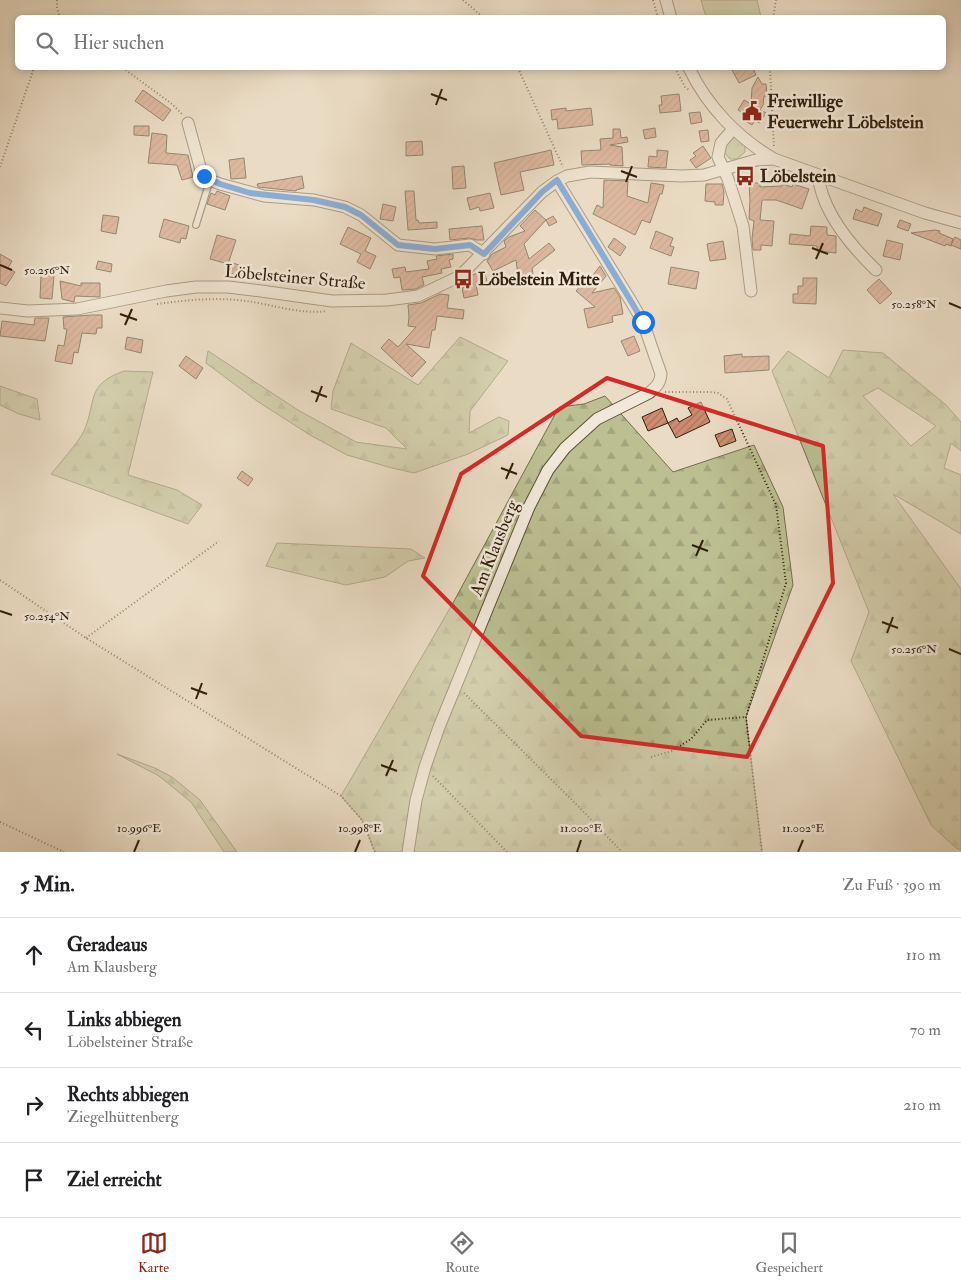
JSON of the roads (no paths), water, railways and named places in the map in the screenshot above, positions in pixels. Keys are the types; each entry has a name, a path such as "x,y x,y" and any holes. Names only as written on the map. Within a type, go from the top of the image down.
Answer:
{"street":[{"path":"666,0 670,15"},
{"path":"690,70 708,100 733,128 758,150 774,159 818,175 925,213 961,223"},
{"path":"188,123 202,174 210,180 250,193 314,200 345,207 361,215 398,245 435,249 470,245 484,254"},
{"path":"733,128 719,147 718,157 742,226 751,290"},
{"path":"562,178 590,172 682,176 704,175 756,160 774,159"},
{"path":"818,175 822,195 842,232 855,250 876,270"},
{"name":"Löbelsteiner Straße","path":"0,308 28,311 77,309 166,291 196,287 236,288 332,301 402,299 418,296 465,272 542,192 562,178"},
{"name":"Am Klausberg","path":"408,852 416,800 439,727 529,507 548,470 565,448 597,419 649,392 659,384 661,374 643,322 562,178"}],"lane":[{"path":"196,224 210,180"}],"place":[{"name":"Freiwillige Feuerwehr Löbelstein","path":"752,111"},
{"name":"Löbelstein","path":"745,176"},
{"name":"Löbelstein Mitte","path":"463,279"}]}
